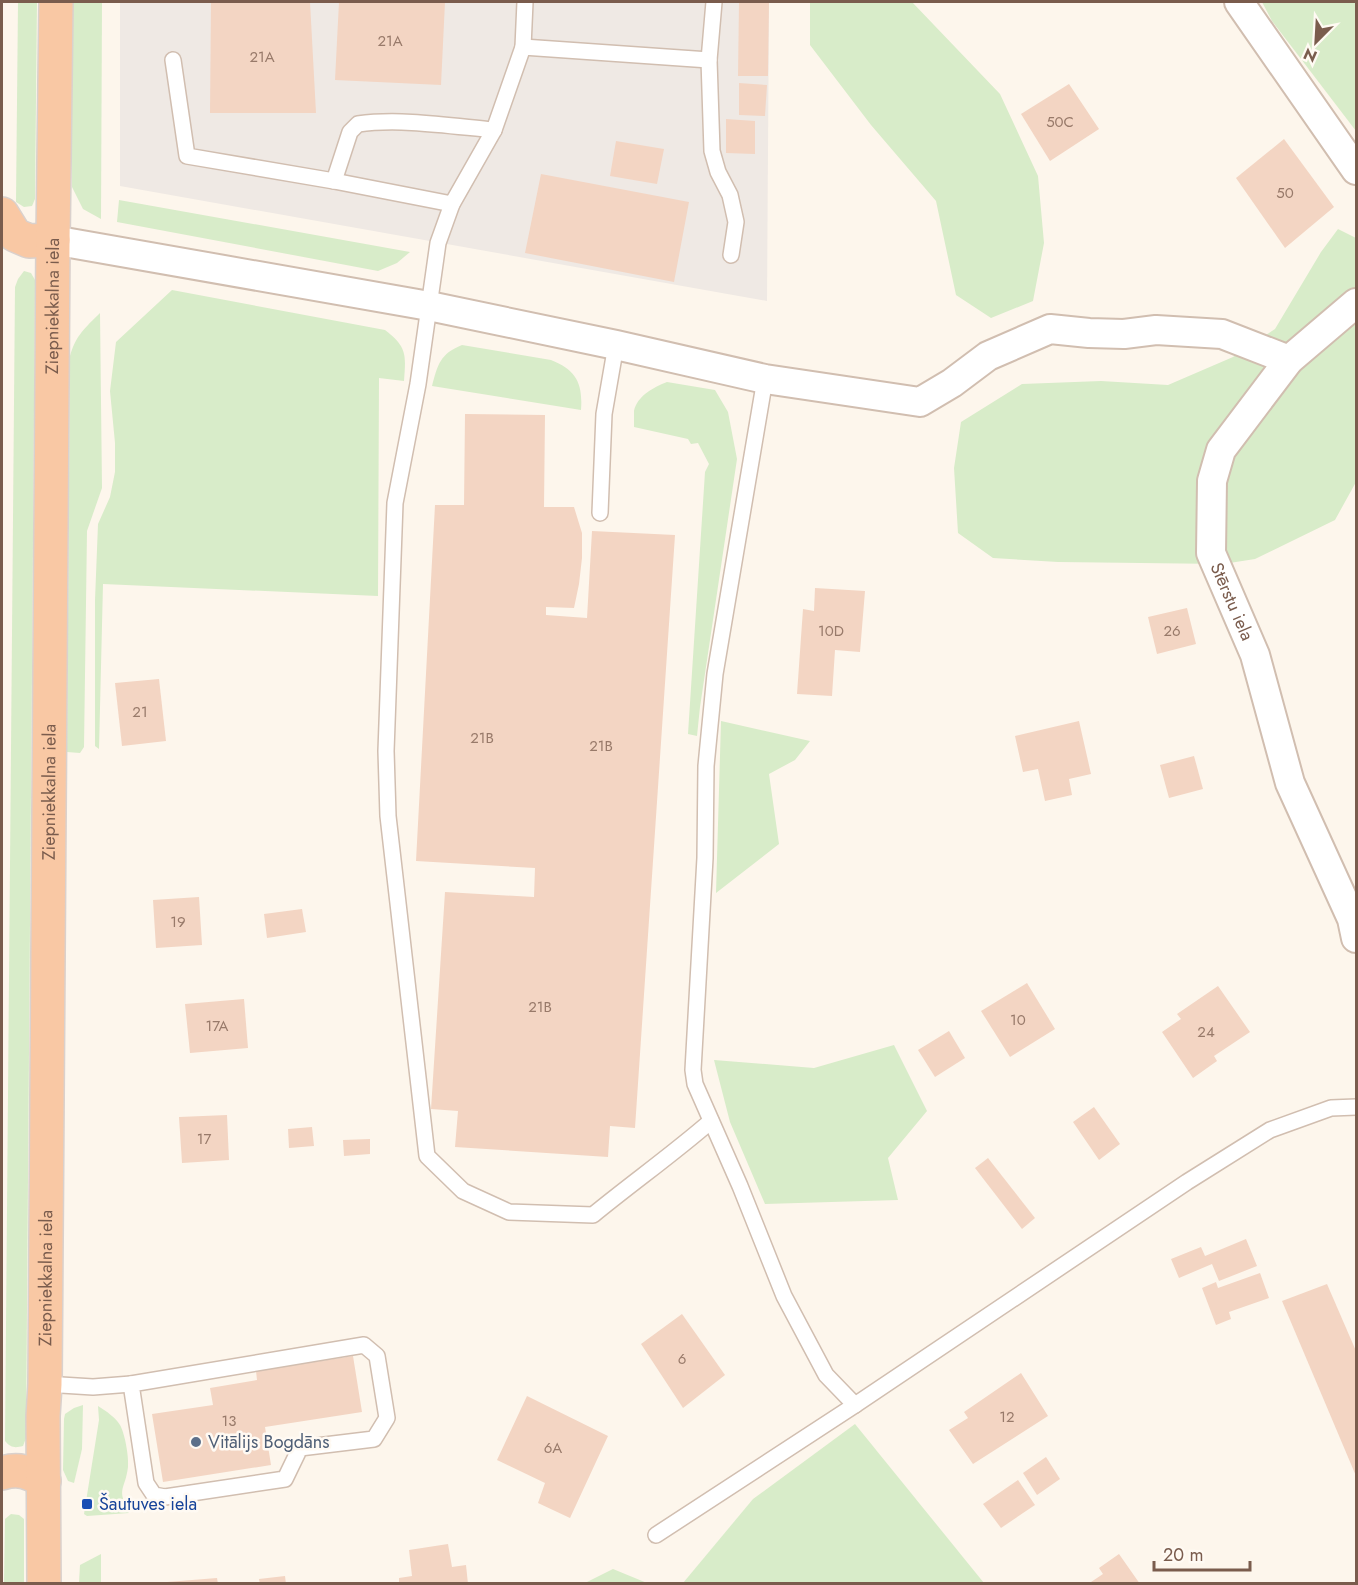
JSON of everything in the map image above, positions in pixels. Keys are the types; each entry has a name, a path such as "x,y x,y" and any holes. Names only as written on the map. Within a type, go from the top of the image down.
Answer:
{"highway":[{"name":"Ziepniekkalna iela","path":"44,1584 43,1416 52,240 56,2"},
{"path":"2,214 15,234 28,241 52,240"},
{"path":"2,1473 19,1470 29,1472 44,1481"}],"street":[{"path":"1239,2 1356,170"},
{"path":"52,240 429,306 765,379 920,402 952,383 988,356 1050,329 1089,333 1124,334 1156,330 1222,334 1290,360"},
{"name":"Stērstu iela","path":"1356,303 1290,360 1221,450 1212,481 1211,553 1255,655 1290,783 1352,919 1356,938"}],"lane":[{"path":"525,2 523,47 494,130 452,204 438,243 418,384 396,503 386,751 388,816 427,1156 463,1191 509,1212 593,1215 711,1121"},
{"path":"714,2 709,60 712,151 718,172 730,195 736,222 731,255"},
{"path":"523,47 709,60"},
{"path":"173,60 187,156 452,204"},
{"path":"334,181 351,132 358,124 399,122 494,130"},
{"path":"600,513 604,414 616,345"},
{"path":"765,379 716,674 706,766 705,858 693,1070 695,1084 740,1186 784,1296 826,1375 855,1405"},
{"path":"656,1535 1270,1130 1332,1108 1356,1107"},
{"path":"45,1384 93,1387 130,1384 364,1345 377,1356 387,1418 374,1438 300,1448 285,1479 165,1497 154,1495 146,1483 130,1384"}],"shaded area":[{"path":"120,2 769,2 767,301 120,186"}],"green space":[{"path":"18,2 37,2 35,199 32,206 24,207 16,202"},
{"path":"72,2 102,2 101,219 83,209 72,187"},
{"path":"810,2 912,2 1000,94 1038,176 1044,243 1033,301 991,318 956,295 936,201 871,125 810,45"},
{"path":"1262,2 1356,2 1356,131 1272,21"},
{"path":"119,200 410,252 397,263 378,271 117,222"},
{"path":"1338,229 1356,238 1356,482 1335,520 1255,559 1223,564 1058,562 993,558 958,533 954,468 961,422 1022,384 1101,381 1168,385 1233,357 1275,329 1321,252"},
{"path":"24,271 31,273 35,280 26,1438 23,1446 15,1447 5,1441 15,287"},
{"path":"172,290 385,330 398,341 405,357 404,381 379,378 378,596 103,584 99,749 95,746 95,600 98,524 110,497 115,472 110,391 116,342"},
{"path":"100,313 102,488 87,531 84,747 80,753 67,752 70,356 78,337"},
{"path":"462,345 551,360 560,364 572,373 579,385 581,410 432,386 444,356"},
{"path":"667,382 715,390 728,412 737,459 697,736 688,734 705,472 709,464 698,443 691,444 688,439 634,427 634,411 639,401 652,389"},
{"path":"721,721 810,741 795,760 769,774 779,844 716,893"},
{"path":"894,1045 927,1111 888,1158 898,1200 765,1204 730,1122 714,1060 814,1068"},
{"path":"83,1405 82,1449 74,1483 68,1481 63,1470 64,1419 65,1414"},
{"path":"98,1406 116,1419 124,1434 128,1463 122,1493 129,1513 87,1516 84,1514 99,1420"},
{"path":"855,1424 984,1583 683,1583 753,1499"},
{"path":"11,1514 19,1515 24,1519 24,1583 4,1583 5,1519"},
{"path":"101,1554 101,1583 79,1583 80,1565"},
{"path":"613,1569 647,1583 585,1583"}],"building":[{"path":"211,2 310,2 316,113 210,113"},
{"path":"339,2 445,2 441,85 335,80"},
{"path":"739,2 769,2 768,76 738,76"},
{"path":"739,83 767,85 765,116 739,115"},
{"path":"1069,84 1099,129 1050,161 1021,114"},
{"path":"726,119 755,121 755,154 726,153"},
{"path":"1284,139 1334,207 1285,248 1236,178"},
{"path":"616,141 664,149 657,184 610,176"},
{"path":"541,174 689,202 674,282 525,253"},
{"path":"465,414 545,415 544,507 574,507 582,533 582,558 574,608 546,607 546,615 587,618 592,531 675,535 635,1128 610,1126 608,1157 455,1147 458,1111 431,1109 445,892 534,897 535,868 416,861 435,505 464,505"},
{"path":"815,588 865,591 860,652 835,650 832,696 797,694 803,609 814,611"},
{"path":"1187,608 1196,644 1157,654 1148,617"},
{"path":"159,679 166,741 122,746 115,683"},
{"path":"1079,721 1091,774 1069,779 1072,795 1045,801 1038,769 1023,772 1015,736"},
{"path":"1194,756 1203,789 1169,798 1160,765"},
{"path":"199,897 202,945 156,948 153,900"},
{"path":"302,909 306,932 267,938 264,914"},
{"path":"1027,983 1055,1029 1010,1057 981,1011"},
{"path":"1218,986 1250,1032 1214,1056 1217,1061 1193,1078 1162,1032 1181,1019 1177,1014"},
{"path":"244,999 248,1048 190,1053 185,1004"},
{"path":"949,1031 965,1058 935,1077 918,1050"},
{"path":"1094,1107 1120,1144 1099,1160 1073,1122"},
{"path":"227,1115 229,1160 182,1163 179,1117"},
{"path":"312,1127 314,1146 289,1148 288,1129"},
{"path":"370,1139 370,1154 344,1156 343,1140"},
{"path":"988,1158 1035,1218 1022,1229 975,1168"},
{"path":"1246,1239 1257,1266 1219,1281 1212,1264 1179,1278 1171,1259 1201,1247 1205,1256"},
{"path":"1260,1273 1269,1298 1229,1312 1231,1319 1216,1325 1202,1288 1216,1282 1218,1288"},
{"path":"1327,1284 1356,1351 1356,1476 1282,1301"},
{"path":"682,1314 725,1375 683,1408 641,1344"},
{"path":"353,1356 362,1412 265,1427 271,1465 163,1482 152,1414 213,1405 210,1388 257,1380 256,1371"},
{"path":"1021,1373 1048,1416 973,1464 949,1430 968,1418 964,1412"},
{"path":"527,1396 608,1436 570,1518 538,1503 545,1483 497,1460"},
{"path":"1046,1457 1060,1479 1037,1495 1023,1473"},
{"path":"1018,1480 1035,1505 1001,1528 983,1504"},
{"path":"448,1544 452,1567 466,1565 468,1584 399,1584 399,1578 412,1576 409,1550"},
{"path":"1119,1554 1140,1584 1088,1584 1103,1574 1099,1568"},
{"path":"285,1576 286,1584 260,1584 259,1579"},
{"path":"217,1578 218,1584 167,1584 167,1582"}],"place":[{"name":"Vitālijs Bogdāns","path":"196,1442"},
{"name":"Šautuves iela","path":"87,1504"}]}
